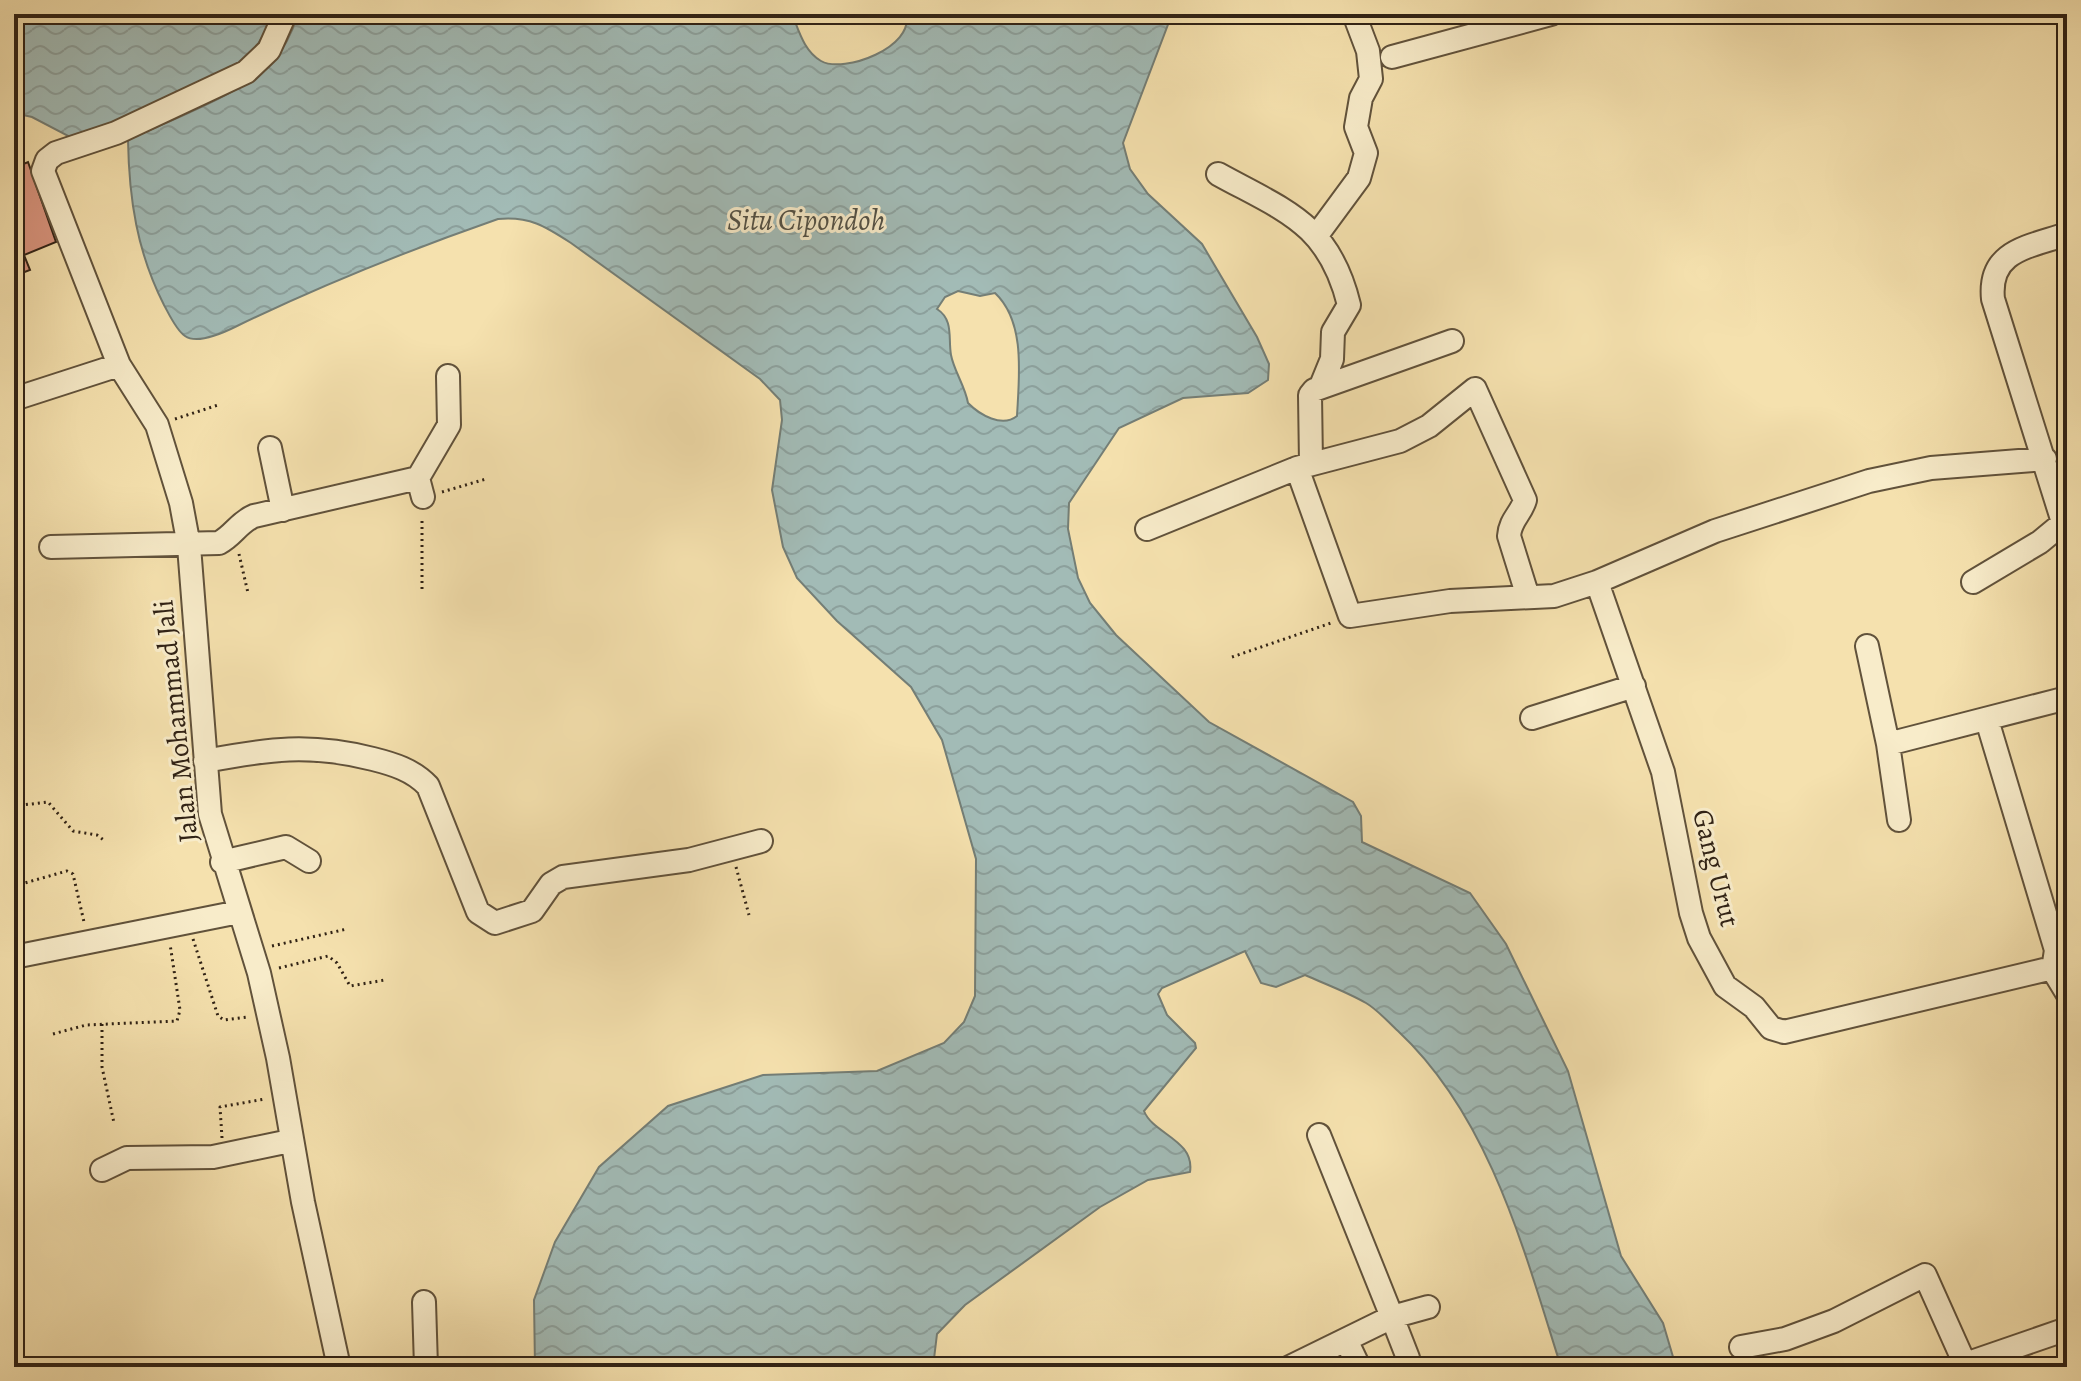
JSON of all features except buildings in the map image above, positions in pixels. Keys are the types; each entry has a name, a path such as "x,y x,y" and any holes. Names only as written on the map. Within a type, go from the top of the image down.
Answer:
{"street":[{"name":"Jalan Mohammad Jali","path":"285,14 269,50 246,72 116,133 56,153 47,160 43,171 119,365 157,425 181,503 189,546 210,814 222,862 259,973 290,1141 339,1367"},
{"path":"1317,235 1359,178 1366,153 1356,127 1361,98 1371,79 1368,51 1354,14"},
{"path":"1392,57 1551,14"},
{"path":"1218,174 1294,216 1317,235 1331,254 1349,305 1333,332 1332,359 1321,386"},
{"path":"1973,582 2065,529 1993,299 1992,282 1996,267 2006,257 2067,234"},
{"path":"1452,341 1321,386 1310,395 1304,465 1350,616 1450,601 1554,596 1597,582 1715,531 1869,481 1931,468 2045,459"},
{"path":"14,399 119,365"},
{"path":"51,547 219,543 234,535 241,522 283,510 420,488 449,425 448,376"},
{"path":"1147,529 1304,465 1400,441 1429,426 1475,389 1525,500 1510,526 1509,536 1528,597"},
{"path":"270,448 283,510"},
{"name":"Gang Urut","path":"1597,582 1663,772 1691,913 1699,938 1725,986 1754,1007 1777,1032 2053,970"},
{"path":"1867,646 1888,744 1899,820"},
{"path":"1532,718 1634,686"},
{"path":"1888,744 2067,698"},
{"path":"1987,720 2056,950 2053,970 2067,993"},
{"path":"205,761 265,749 322,748 393,764 420,778 428,786 475,907 482,917 495,923 532,911 551,884 563,877 689,860 761,841"},
{"path":"222,862 286,847 309,861"},
{"path":"14,957 239,912"},
{"path":"1319,1135 1408,1358"},
{"path":"102,1170 127,1158 224,1155 290,1141"},
{"path":"1741,1347 1785,1339 1834,1321 1925,1275 1960,1365 2067,1329"},
{"path":"424,1302 426,1367"},
{"path":"1290,1367 1347,1342 1392,1317 1428,1307"},
{"path":"1347,1342 1359,1367"}],"path":[{"path":"157,425 218,405"},
{"path":"422,589 420,488 486,479"},
{"path":"234,535 248,593"},
{"path":"1232,657 1350,616"},
{"path":"14,806 48,802 73,831 97,835 105,841"},
{"path":"731,848 749,915"},
{"path":"14,886 67,871 73,874 88,942"},
{"path":"178,926 218,1016 224,1020 268,1014"},
{"path":"53,1034 102,1024 177,1021 180,1010 178,926"},
{"path":"253,951 347,929"},
{"path":"259,973 328,956 337,963 350,986 385,980"},
{"path":"102,1024 102,1067 114,1123"},
{"path":"224,1155 220,1107 284,1096"}],"water":[{"path":"14,14 276,14 247,62 124,121 70,137 32,117 14,113"},
{"name":"Situ Cipondoh","path":"298,14 792,14 803,40 815,57 832,64 845,64 876,55 889,47 906,26 906,14 1172,14 1123,143 1130,169 1148,194 1202,244 1257,337 1269,364 1268,380 1248,393 1183,398 1119,428 1069,503 1068,529 1078,578 1090,603 1116,635 1209,722 1353,802 1361,816 1362,842 1470,893 1506,944 1568,1071 1621,1256 1663,1323 1676,1367 1561,1367 1500,1187 1457,1103 1430,1065 1366,1003 1305,975 1276,987 1261,983 1245,951 1162,988 1158,994 1167,1015 1195,1043 1196,1048 1144,1111 1186,1152 1190,1172 1148,1180 1100,1207 965,1305 937,1334 933,1367 535,1367 534,1300 555,1242 599,1167 668,1106 763,1075 877,1071 944,1043 964,1022 975,996 976,859 942,740 911,687 837,621 797,578 783,547 772,490 782,420 780,400 760,379 571,243 536,224 519,219 498,219 366,269 219,334 197,339 185,336 179,330 155,285 141,245 130,183 128,140 204,106 260,74 281,52","holes":["958,291 980,296 995,293 1005,305 1016,334 1019,368 1017,416 1005,421 991,418 968,403 952,361 948,324 937,309 945,297"]}]}
